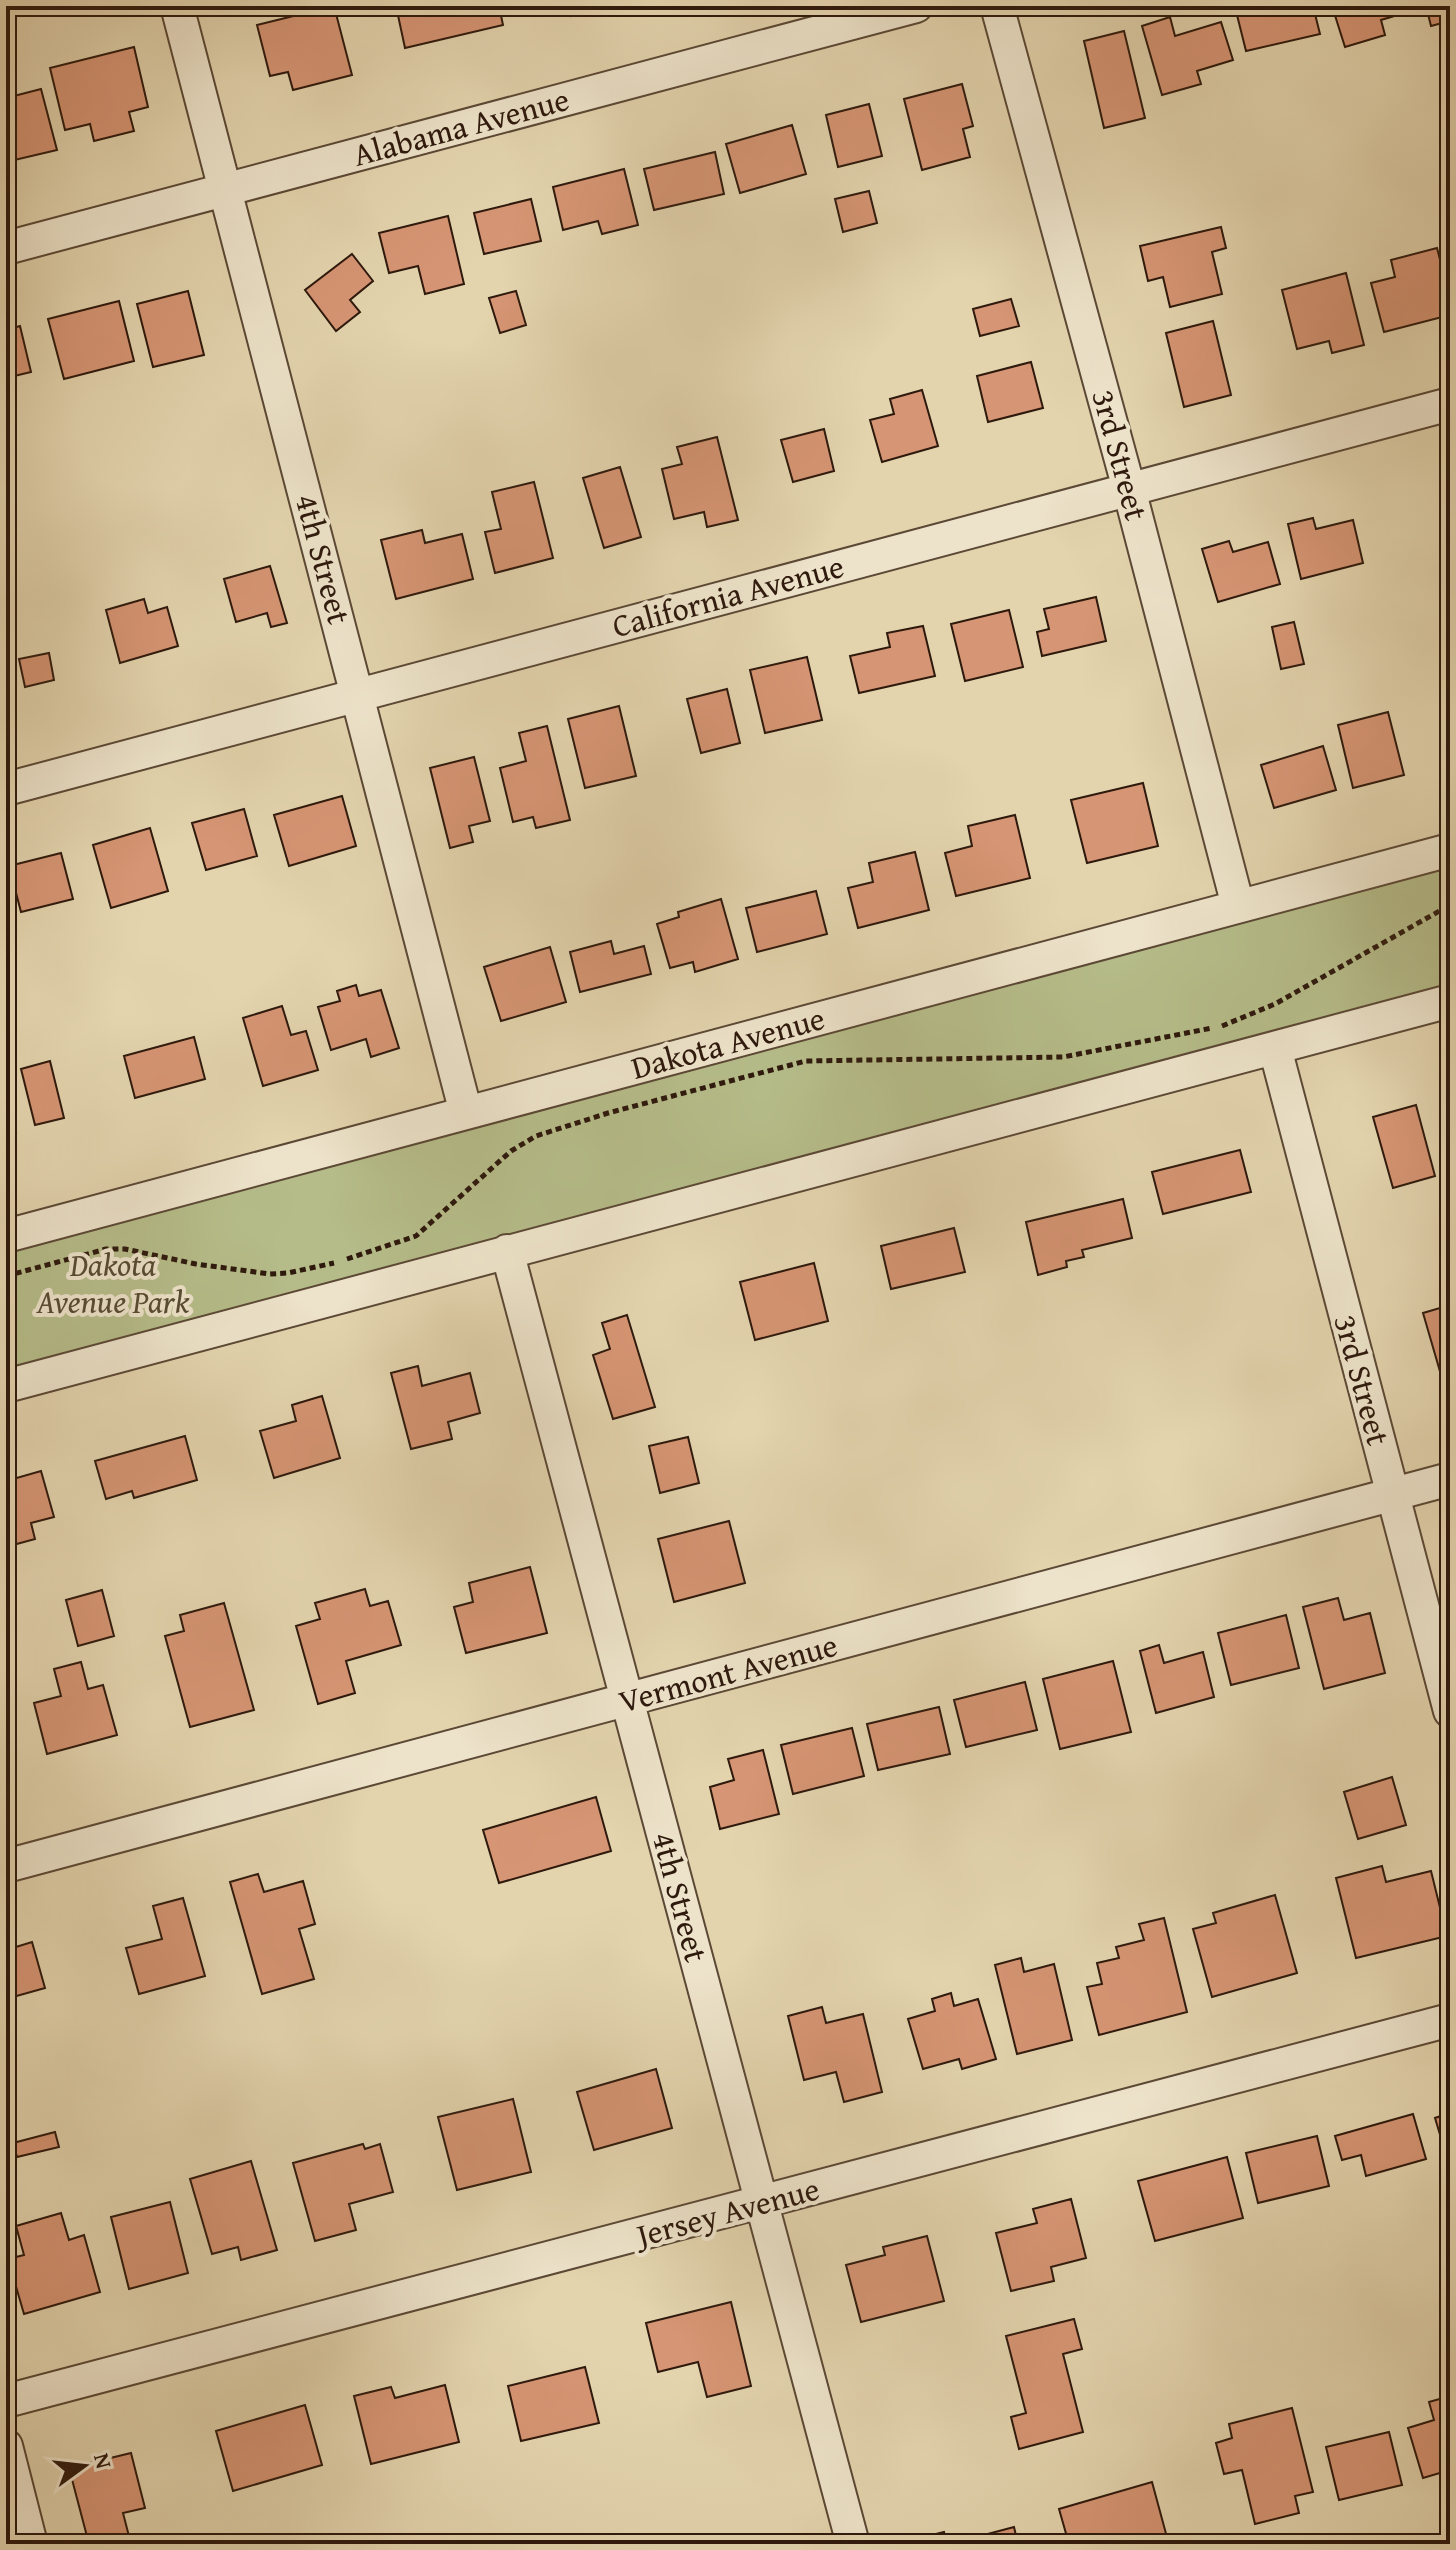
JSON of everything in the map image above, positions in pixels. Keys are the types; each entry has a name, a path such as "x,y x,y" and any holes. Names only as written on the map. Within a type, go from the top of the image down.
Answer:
{"street":[{"name":"4th Street","path":"177,6 466,1113"},
{"name":"Alabama Avenue","path":"6,248 916,6"},
{"name":"3rd Street","path":"997,6 1129,489 1238,906"},
{"name":"California Avenue","path":"6,789 1450,404"},
{"name":"Dakota Avenue","path":"6,1236 1450,850"},
{"path":"6,1386 1450,1001"},
{"name":"3rd Street","path":"1275,1048 1450,1711"},
{"name":"4th Street","path":"507,1251 853,2544"},
{"name":"Vermont Avenue","path":"6,1866 1450,1479"},
{"name":"Jersey Avenue","path":"6,2401 1450,2020"},
{"path":"6,2446 31,2544"}],"path":[{"path":"6,1276 106,1249 125,1249 196,1264 270,1274 344,1260 416,1236 511,1151 536,1136 608,1113 806,1061 1063,1057 1223,1026 1275,1004 1450,905"}],"green space":[{"name":"Dakota Avenue Park","path":"1450,867 1450,986 6,1372 6,1251"}],"building":[{"path":"334,6 352,75 293,90 288,72 270,76 257,25"},
{"path":"396,6 499,6 503,25 405,48"},
{"path":"531,6 564,6 533,13"},
{"path":"568,6 611,6 611,7 571,16"},
{"path":"1313,6 1320,34 1246,51 1235,7"},
{"path":"1332,6 1399,6 1401,14 1381,20 1385,35 1345,47"},
{"path":"1426,6 1450,6 1450,21 1431,26"},
{"path":"1170,17 1175,36 1221,22 1233,60 1197,71 1201,84 1162,95 1142,26"},
{"path":"1124,31 1145,118 1104,128 1084,41"},
{"path":"134,47 148,107 129,112 134,131 94,141 90,124 65,130 50,68"},
{"path":"962,84 973,126 963,129 970,157 922,170 904,99"},
{"path":"41,89 57,150 6,162 6,114 14,112 10,97"},
{"path":"869,104 882,156 838,167 826,115"},
{"path":"792,125 806,174 740,193 726,144"},
{"path":"715,152 724,194 654,210 644,169"},
{"path":"624,169 638,225 602,234 598,221 563,230 553,187"},
{"path":"869,191 877,223 843,232 835,199"},
{"path":"531,199 541,241 484,254 474,213"},
{"path":"448,216 464,284 425,294 418,266 389,273 379,233"},
{"path":"1221,227 1226,248 1212,252 1222,294 1170,307 1163,277 1148,281 1140,246"},
{"path":"1437,248 1450,298 1450,315 1384,332 1371,283 1395,277 1391,260"},
{"path":"352,254 373,281 350,300 360,312 336,331 305,290"},
{"path":"1346,273 1364,345 1332,353 1329,341 1297,349 1282,290"},
{"path":"188,291 204,355 153,367 137,304"},
{"path":"516,291 526,325 500,333 489,298"},
{"path":"1011,299 1019,326 980,336 973,309"},
{"path":"119,301 134,361 64,379 48,319"},
{"path":"1213,321 1231,395 1184,407 1166,333"},
{"path":"20,326 31,372 6,378 6,330"},
{"path":"1031,362 1043,408 988,422 977,376"},
{"path":"922,390 938,446 882,462 870,420 894,414 890,399"},
{"path":"824,429 834,471 793,482 781,440"},
{"path":"717,437 738,520 707,527 704,512 674,519 662,469 682,464 677,447"},
{"path":"620,467 641,537 604,548 583,478"},
{"path":"534,482 553,558 495,573 485,532 501,529 492,492"},
{"path":"1313,518 1316,529 1353,520 1363,563 1301,579 1288,524"},
{"path":"422,530 425,543 462,534 473,579 396,599 381,540"},
{"path":"1229,541 1233,552 1268,542 1280,584 1218,602 1202,549"},
{"path":"270,566 287,623 271,627 267,613 236,622 224,579"},
{"path":"1096,597 1106,641 1042,656 1037,632 1049,629 1044,609"},
{"path":"144,599 148,613 167,607 178,646 120,663 106,610"},
{"path":"1009,610 1023,667 965,681 951,624"},
{"path":"1294,622 1304,664 1281,669 1272,627"},
{"path":"923,626 935,676 859,693 850,656 890,647 887,633"},
{"path":"49,653 54,680 25,687 19,659"},
{"path":"807,657 822,720 765,733 750,670"},
{"path":"727,689 740,743 701,753 687,699"},
{"path":"619,706 636,776 585,788 568,719"},
{"path":"1388,712 1404,775 1353,788 1338,725"},
{"path":"547,726 570,820 536,828 533,817 513,822 500,768 526,761 519,733"},
{"path":"1323,746 1336,790 1274,808 1261,765"},
{"path":"474,757 490,821 469,826 473,842 450,848 430,768"},
{"path":"1143,783 1158,846 1087,863 1071,800"},
{"path":"342,796 356,846 289,866 274,815"},
{"path":"244,809 257,856 206,870 192,823"},
{"path":"1015,815 1030,878 956,896 945,853 972,846 968,826"},
{"path":"150,828 168,891 111,908 93,845"},
{"path":"915,852 929,910 858,928 848,888 873,882 869,863"},
{"path":"61,853 73,899 21,912 9,866"},
{"path":"816,891 827,934 757,952 746,908"},
{"path":"721,899 738,959 695,972 693,962 670,968 657,924 679,917 678,912"},
{"path":"611,941 614,954 644,946 651,974 580,992 570,952"},
{"path":"550,947 566,1002 501,1021 484,967"},
{"path":"356,985 359,996 381,990 399,1048 371,1057 366,1039 331,1050 318,1007 340,1001 337,991"},
{"path":"282,1006 291,1035 306,1031 318,1070 263,1086 243,1018"},
{"path":"194,1037 205,1079 135,1098 124,1056"},
{"path":"50,1061 64,1118 35,1125 21,1069"},
{"path":"6,1097 16,1133 6,1135"},
{"path":"1416,1105 1435,1176 1393,1188 1373,1117"},
{"path":"1240,1150 1251,1192 1163,1214 1152,1172"},
{"path":"1123,1199 1132,1238 1082,1250 1084,1257 1066,1261 1067,1267 1038,1275 1026,1222"},
{"path":"954,1228 965,1272 891,1289 881,1246"},
{"path":"814,1263 828,1321 755,1340 740,1282"},
{"path":"1450,1305 1450,1398 1448,1399 1423,1313"},
{"path":"627,1315 655,1407 613,1419 593,1355 610,1349 602,1323"},
{"path":"418,1366 422,1386 470,1373 480,1413 448,1422 452,1439 411,1449 391,1373"},
{"path":"322,1396 340,1458 274,1478 260,1431 296,1421 292,1405"},
{"path":"185,1436 197,1480 134,1498 132,1491 106,1499 95,1461"},
{"path":"688,1437 699,1483 660,1493 649,1446"},
{"path":"41,1471 54,1517 31,1523 35,1539 13,1545 6,1529 6,1481"},
{"path":"729,1521 745,1583 674,1602 658,1539"},
{"path":"530,1567 547,1633 466,1653 454,1607 473,1602 469,1583"},
{"path":"365,1589 370,1606 388,1601 401,1645 346,1661 355,1693 318,1704 296,1626 320,1619 315,1603"},
{"path":"102,1590 114,1636 78,1646 66,1600"},
{"path":"1338,1598 1344,1620 1370,1613 1385,1673 1324,1689 1303,1607"},
{"path":"224,1603 254,1710 190,1727 165,1636 184,1631 180,1615"},
{"path":"1286,1615 1299,1668 1231,1685 1218,1633"},
{"path":"1159,1645 1164,1663 1203,1652 1214,1697 1156,1713 1140,1651"},
{"path":"1113,1661 1131,1732 1060,1749 1043,1679"},
{"path":"81,1662 88,1689 103,1685 117,1735 47,1754 34,1703 61,1696 54,1669"},
{"path":"1025,1682 1037,1730 966,1747 954,1700"},
{"path":"939,1707 950,1754 878,1770 867,1724"},
{"path":"852,1728 864,1776 793,1794 781,1745"},
{"path":"763,1750 779,1814 720,1829 710,1787 734,1780 728,1759"},
{"path":"1392,1777 1406,1825 1358,1839 1344,1792"},
{"path":"596,1797 611,1851 499,1883 483,1830"},
{"path":"1382,1866 1386,1882 1431,1871 1447,1936 1356,1958 1336,1878"},
{"path":"258,1874 264,1892 303,1881 315,1924 299,1929 314,1979 262,1994 230,1882"},
{"path":"1275,1895 1297,1973 1212,1997 1193,1929 1216,1923 1213,1913"},
{"path":"183,1898 205,1976 139,1994 126,1948 162,1939 153,1906"},
{"path":"1164,1918 1187,2012 1099,2035 1087,1987 1102,1984 1097,1963 1119,1958 1116,1947 1144,1940 1139,1924"},
{"path":"32,1942 45,1988 6,1999 6,1950"},
{"path":"1021,1958 1024,1972 1054,1964 1072,2040 1017,2054 995,1965"},
{"path":"951,1993 954,2006 978,1999 996,2059 962,2069 959,2059 923,2069 908,2019 935,2011 932,1999"},
{"path":"822,2007 826,2023 863,2014 882,2092 844,2102 836,2072 804,2080 788,2016"},
{"path":"656,2069 672,2128 594,2150 577,2092"},
{"path":"513,2099 531,2172 457,2190 438,2117"},
{"path":"1450,2113 1450,2168 1435,2118"},
{"path":"1413,2114 1426,2159 1366,2176 1361,2155 1342,2160 1335,2136"},
{"path":"55,2132 59,2147 17,2157 13,2143"},
{"path":"1317,2136 1329,2186 1258,2203 1246,2153"},
{"path":"363,2144 365,2149 380,2144 393,2192 349,2204 356,2230 315,2241 293,2163"},
{"path":"1227,2157 1243,2218 1155,2241 1138,2181"},
{"path":"251,2161 277,2250 241,2260 238,2247 212,2254 190,2179"},
{"path":"1071,2199 1086,2258 1051,2267 1054,2281 1011,2291 996,2233 1037,2223 1033,2209"},
{"path":"170,2202 188,2273 129,2289 111,2217"},
{"path":"61,2213 69,2240 84,2235 100,2292 24,2314 8,2259 24,2255 16,2226"},
{"path":"927,2236 944,2301 861,2322 846,2265 885,2255 883,2247"},
{"path":"731,2302 751,2386 707,2397 698,2362 658,2372 646,2323"},
{"path":"1074,2319 1082,2349 1063,2354 1083,2432 1019,2449 1011,2417 1026,2413 1006,2336"},
{"path":"585,2367 599,2423 521,2441 508,2386"},
{"path":"445,2385 459,2442 371,2464 354,2396 391,2387 395,2398"},
{"path":"1450,2396 1450,2470 1423,2478 1408,2428 1434,2420 1429,2402"},
{"path":"305,2405 322,2465 233,2491 216,2431"},
{"path":"1292,2408 1313,2492 1295,2496 1299,2513 1255,2524 1242,2470 1224,2474 1216,2443 1232,2438 1229,2424"},
{"path":"1389,2432 1402,2485 1339,2500 1326,2447"},
{"path":"131,2453 145,2508 123,2513 131,2544 89,2544 69,2468"},
{"path":"1152,2482 1168,2541 1158,2544 1069,2544 1059,2509"},
{"path":"1014,2527 1018,2544 950,2544"},
{"path":"944,2532 947,2544 909,2544 908,2541"}]}
